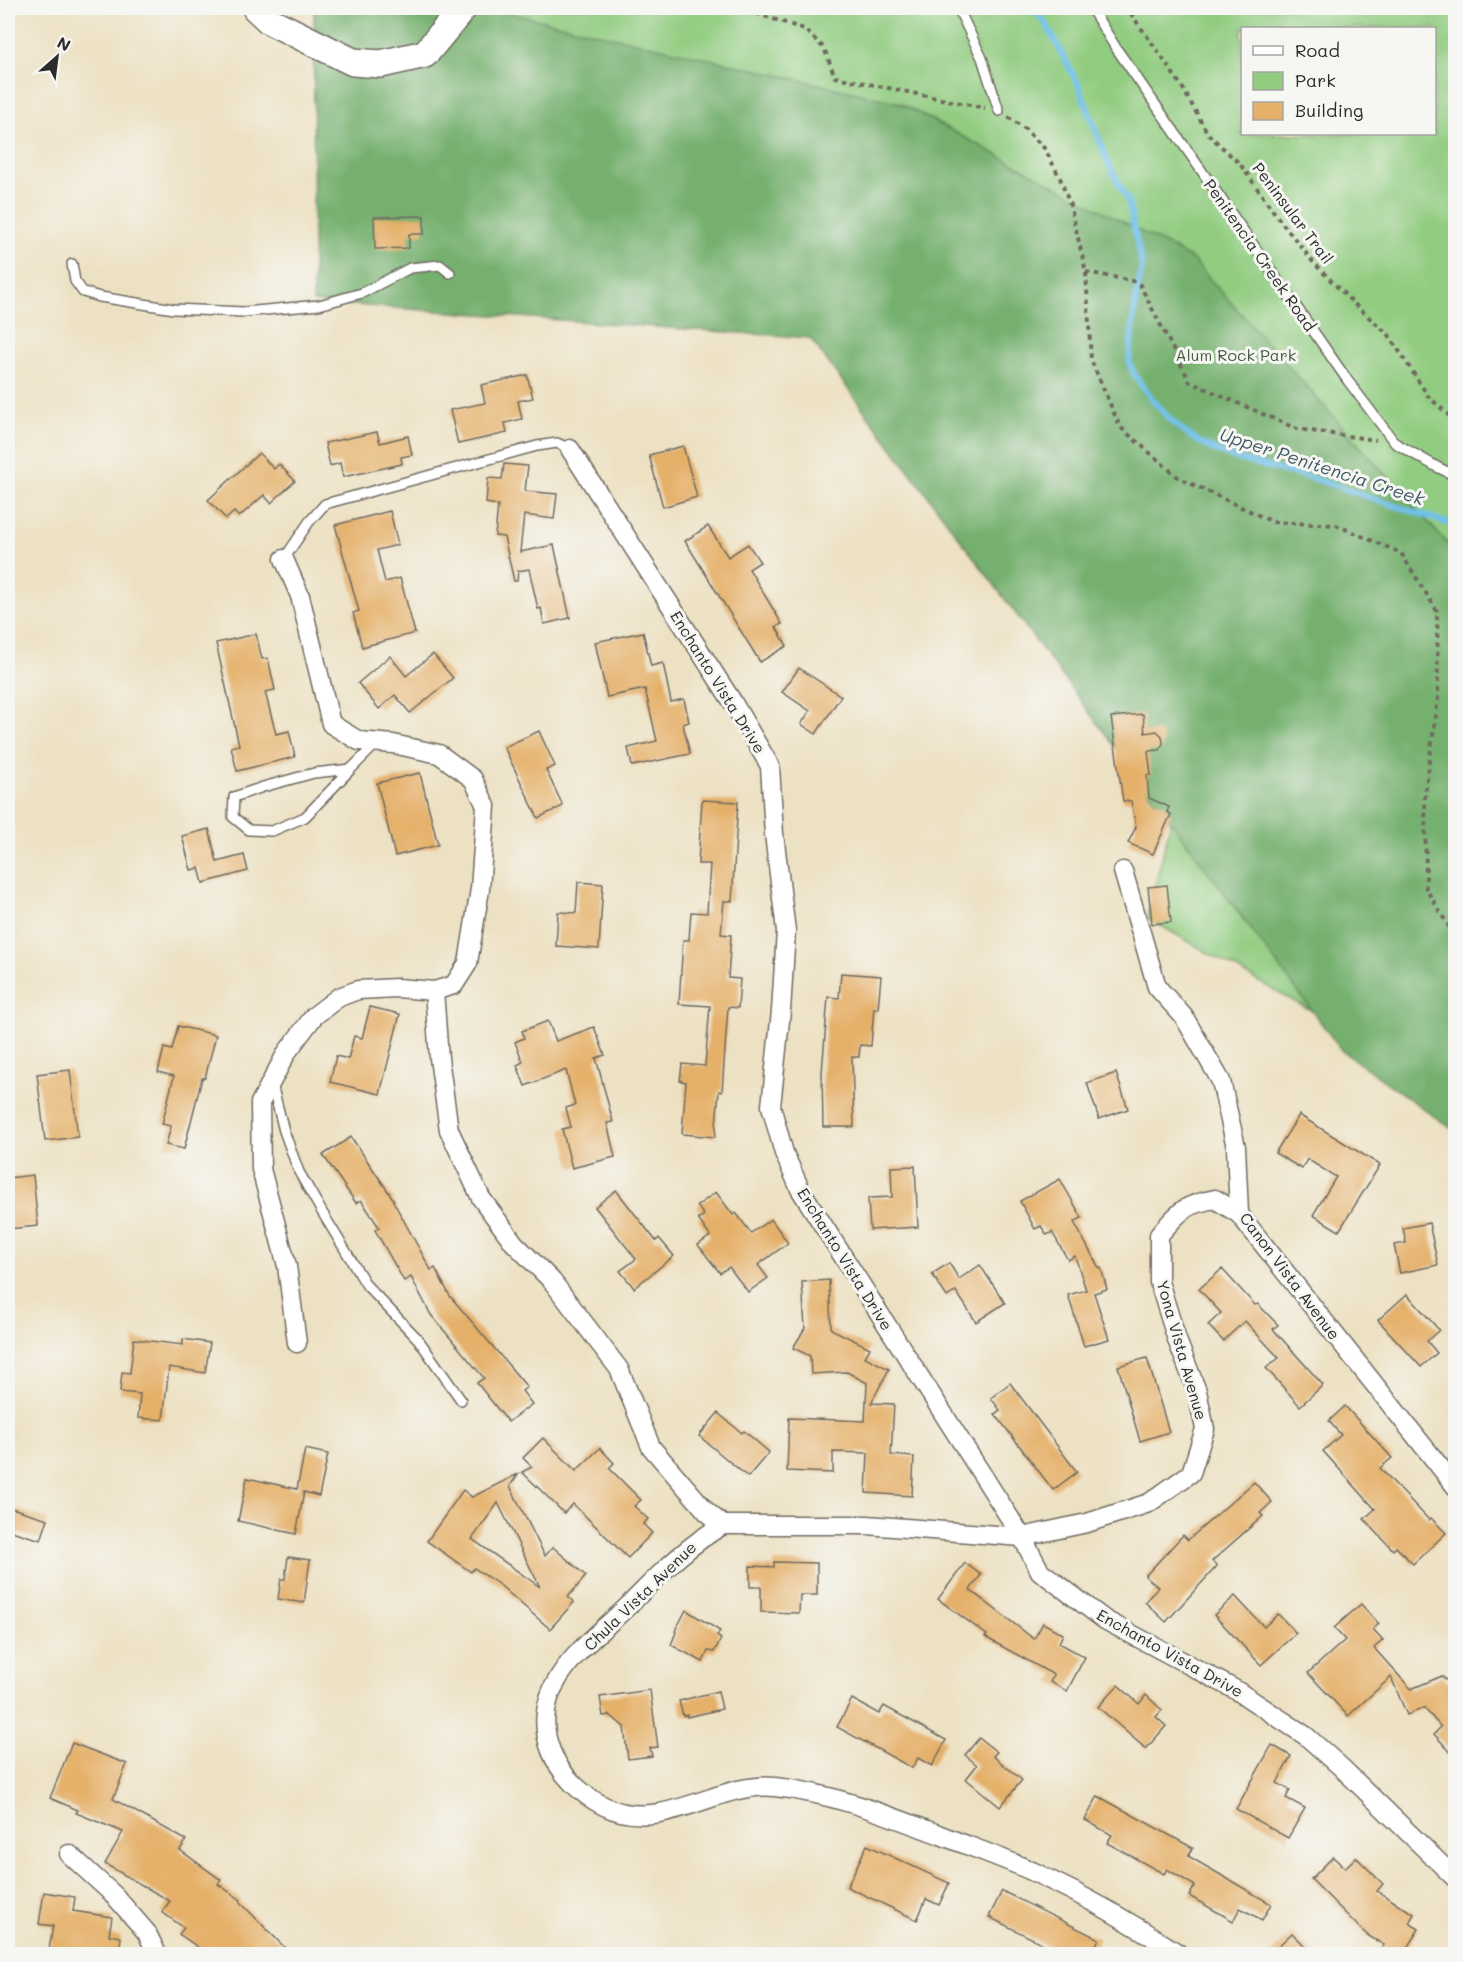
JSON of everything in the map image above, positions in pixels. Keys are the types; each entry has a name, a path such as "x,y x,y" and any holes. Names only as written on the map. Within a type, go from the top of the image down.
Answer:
{"street":[{"path":"256,8 270,21 352,62 381,64 425,54 463,8"},
{"name":"Enchanto Vista Drive","path":"570,449 732,701 770,766 774,834 786,931 781,1011 771,1106 784,1153 800,1189 1022,1537 1040,1571 1105,1620 1236,1690 1306,1736 1342,1768 1455,1879"},
{"path":"284,559 300,597 331,724 359,741 439,754 473,779 486,806 480,889 468,963 454,985 434,990 397,988 358,990 339,997 314,1016 287,1052 260,1103 261,1169 287,1266 297,1343"},
{"name":"Canon Vista Avenue","path":"1123,871 1157,987 1184,1017 1221,1081 1236,1147 1239,1214 1455,1487"},
{"path":"434,990 450,1130 481,1197 514,1243 552,1281 618,1369 651,1448 707,1512 723,1525"},
{"name":"Yona Vista Avenue","path":"723,1525 867,1525 1022,1537 1087,1523 1149,1503 1191,1473 1205,1429 1197,1391 1177,1340 1159,1282 1159,1234 1180,1210 1194,1203 1215,1199 1239,1214"},
{"name":"Chula Vista Avenue","path":"723,1525 702,1537 678,1557 579,1653 558,1678 549,1696 545,1722 548,1747 557,1766 578,1788 605,1806 636,1814 663,1813 753,1787 772,1787 816,1793 895,1818 1035,1872 1141,1929 1179,1954"},
{"path":"69,1854 128,1910 147,1933 157,1954"}],"lane":[{"path":"958,8 982,58 999,111"},
{"name":"Penitencia Creek Road","path":"1091,8 1116,48 1341,371 1395,443 1455,476"},
{"path":"72,264 75,281 83,292 100,297 174,309 244,312 319,305 362,293 410,268 440,265 450,273"},
{"path":"284,559 309,522 325,504 537,446 557,443 570,449"},
{"path":"351,769 314,773 234,797 233,817 249,830 272,831 305,817 377,743"},
{"path":"272,1082 284,1131 299,1173 322,1212 367,1286 418,1340 460,1400"}],"path":[{"path":"738,8 804,29 824,48 835,77 999,111 1024,128 1045,149 1060,178 1071,208 1086,272 1091,360 1120,427 1179,478 1273,522 1336,525 1401,552 1437,611 1438,698 1425,794 1426,889 1455,938"},
{"name":"Peninsular Trail","path":"1123,8 1131,14 1182,87 1208,134 1240,164 1313,262 1352,302 1389,335 1428,396 1455,422"},
{"path":"1086,272 1133,280 1140,285 1190,382 1297,429 1395,443"}],"green space":[{"name":"Alum Rock Park","path":"314,8 488,8 900,103 1191,258 1455,552 1455,1131 1342,1051 810,338 313,302"},
{"name":"Alum Rock Park","path":"458,8 1455,8 1455,1087 1275,991 1147,918 1195,723 1161,638"}],"building":[{"path":"424,216 424,234 409,234 409,248 375,249 374,217"},
{"path":"527,375 533,398 518,401 522,419 505,423 507,433 458,444 450,410 485,403 481,385"},
{"path":"377,432 380,443 408,436 412,455 401,457 402,464 343,477 340,463 330,466 325,443"},
{"path":"683,446 697,497 663,507 649,455"},
{"path":"259,453 274,469 279,464 295,481 271,503 264,495 239,517 234,512 226,519 208,500"},
{"path":"504,464 528,466 525,491 557,494 554,519 524,515 520,552 554,545 570,618 544,624 541,608 538,609 529,569 518,571 517,581 514,581 504,537 495,536 498,505 486,503 488,478 502,479"},
{"path":"390,511 398,545 377,550 385,582 400,578 415,633 362,647 353,613 359,611 335,525"},
{"path":"708,526 728,557 748,544 760,562 749,569 782,624 776,627 787,646 760,662 685,541"},
{"path":"643,632 651,666 663,663 671,702 684,699 689,722 683,724 690,754 632,766 628,748 657,741 645,689 607,697 595,642"},
{"path":"256,634 262,659 268,658 275,690 265,692 276,734 289,731 295,757 237,771 231,747 239,745 216,643"},
{"path":"433,654 453,678 410,713 395,695 379,709 358,683 390,656 406,676"},
{"path":"799,668 841,696 816,734 801,724 810,711 782,692"},
{"path":"1143,714 1145,733 1157,731 1162,736 1163,743 1160,750 1148,751 1151,775 1147,775 1149,798 1169,807 1167,812 1171,814 1153,854 1128,843 1136,827 1131,801 1123,801 1111,717"},
{"path":"539,731 555,766 546,770 563,806 538,818 504,747"},
{"path":"420,773 438,845 395,856 377,783"},
{"path":"702,800 738,802 732,901 724,901 721,934 731,935 728,978 740,979 738,1008 728,1007 722,1092 719,1091 715,1137 682,1134 686,1082 680,1081 682,1064 705,1066 710,1006 679,1004 683,940 689,940 691,912 707,913 710,864 698,864"},
{"path":"209,829 217,862 244,855 248,871 203,883 199,868 191,870 182,836"},
{"path":"578,882 603,884 599,949 556,946 558,912 576,913"},
{"path":"1167,885 1171,922 1152,924 1148,887"},
{"path":"841,973 881,976 878,1009 874,1008 871,1046 860,1045 859,1057 852,1057 854,1127 823,1127 822,1073 828,997 839,998"},
{"path":"370,1007 400,1014 380,1094 330,1082 336,1056 348,1059 354,1036 362,1038"},
{"path":"548,1021 556,1041 594,1027 605,1055 596,1058 613,1122 607,1123 615,1157 572,1168 562,1129 571,1127 566,1108 575,1105 566,1070 525,1086 517,1065 523,1062 515,1042 524,1038 522,1031"},
{"path":"178,1026 216,1035 205,1078 202,1078 184,1149 166,1145 171,1126 162,1124 174,1076 158,1072 164,1048 172,1050"},
{"path":"70,1070 78,1137 45,1141 37,1074"},
{"path":"1116,1073 1128,1109 1099,1119 1087,1083"},
{"path":"1299,1115 1380,1165 1339,1231 1313,1215 1336,1177 1307,1159 1302,1169 1275,1153"},
{"path":"351,1137 394,1200 431,1270 435,1268 450,1296 527,1387 522,1391 532,1404 508,1422 477,1383 484,1378 431,1315 411,1277 404,1281 375,1230 379,1227 361,1200 356,1203 323,1155"},
{"path":"915,1166 918,1227 870,1230 868,1198 892,1197 891,1167"},
{"path":"33,1175 38,1226 8,1229 8,1178"},
{"path":"1060,1179 1082,1218 1074,1222 1101,1268 1107,1289 1094,1293 1109,1339 1084,1346 1068,1295 1086,1290 1075,1256 1068,1260 1052,1232 1047,1235 1041,1226 1035,1229 1020,1201"},
{"path":"616,1190 656,1241 659,1238 674,1256 634,1288 620,1271 636,1259 595,1207"},
{"path":"716,1192 733,1215 736,1213 751,1233 771,1219 788,1243 758,1265 768,1278 748,1292 729,1267 720,1273 698,1245 710,1236 698,1219 704,1215 697,1206"},
{"path":"1429,1223 1438,1265 1400,1273 1394,1245 1406,1243 1403,1228"},
{"path":"949,1263 959,1279 980,1265 1005,1303 976,1322 956,1291 947,1297 932,1274"},
{"path":"1222,1269 1255,1305 1258,1304 1278,1325 1273,1329 1323,1385 1300,1406 1266,1368 1279,1358 1245,1321 1223,1341 1208,1325 1221,1313 1199,1289"},
{"path":"829,1280 831,1329 870,1348 865,1357 889,1369 871,1403 894,1404 891,1455 914,1457 912,1496 866,1493 868,1453 833,1452 833,1473 787,1471 789,1418 865,1421 867,1383 847,1372 811,1374 810,1356 793,1348 805,1328 802,1282"},
{"path":"1407,1294 1439,1330 1427,1341 1437,1353 1421,1367 1378,1320"},
{"path":"134,1339 183,1345 183,1339 210,1343 205,1373 169,1367 163,1420 138,1418 140,1394 120,1392 122,1372 130,1373"},
{"path":"1147,1358 1169,1432 1140,1441 1118,1366"},
{"path":"1010,1383 1077,1472 1053,1490 995,1414 1000,1410 991,1398"},
{"path":"1345,1406 1392,1458 1380,1468 1429,1520 1431,1518 1446,1533 1413,1564 1396,1547 1393,1550 1364,1519 1375,1509 1323,1451 1341,1435 1329,1421"},
{"path":"718,1413 769,1452 748,1477 699,1436"},
{"path":"543,1438 576,1471 600,1448 614,1463 609,1468 641,1500 634,1506 648,1519 643,1524 652,1533 628,1558 573,1504 564,1513 522,1472 532,1467 523,1458"},
{"path":"305,1449 328,1454 319,1496 304,1492 296,1534 238,1521 247,1478 297,1489"},
{"path":"518,1474 510,1486 545,1556 553,1547 586,1576 568,1597 574,1602 550,1629 501,1586 474,1568 471,1572 427,1541 463,1490 472,1497","holes":["498,1503 540,1587 472,1539"]},
{"path":"1254,1482 1272,1502 1260,1513 1263,1516 1212,1561 1217,1566 1166,1622 1145,1602 1158,1587 1145,1576 1183,1535 1188,1540"},
{"path":"8,1507 48,1519 41,1540 8,1530"},
{"path":"288,1557 310,1560 304,1603 278,1599 281,1579 285,1579"},
{"path":"774,1562 817,1563 817,1595 800,1595 799,1613 761,1612 761,1587 750,1587 750,1566 774,1567"},
{"path":"965,1563 981,1575 970,1590 1034,1639 1043,1623 1063,1634 1059,1643 1085,1657 1067,1691 1050,1682 1054,1675 985,1637 987,1635 938,1599"},
{"path":"1235,1596 1264,1627 1278,1614 1296,1633 1261,1665 1214,1615"},
{"path":"1361,1604 1379,1624 1373,1629 1383,1640 1374,1648 1411,1689 1442,1676 1449,1683 1455,1680 1455,1757 1434,1734 1441,1727 1424,1708 1407,1715 1391,1677 1348,1716 1308,1673 1345,1640 1334,1628"},
{"path":"686,1610 720,1631 717,1636 721,1639 714,1652 708,1651 703,1662 671,1645 675,1631"},
{"path":"1118,1685 1139,1704 1146,1695 1162,1710 1156,1717 1166,1726 1146,1749 1098,1707"},
{"path":"650,1690 658,1747 650,1748 652,1756 628,1759 624,1727 610,1715 603,1716 600,1697"},
{"path":"718,1691 722,1709 683,1716 679,1701"},
{"path":"852,1699 879,1714 884,1706 946,1740 932,1766 918,1758 912,1768 837,1727"},
{"path":"979,1738 997,1752 993,1756 1022,1780 1000,1807 966,1779 977,1765 965,1755"},
{"path":"72,1743 127,1764 113,1799 186,1840 180,1850 221,1880 218,1884 241,1900 240,1902 291,1954 208,1954 179,1934 184,1928 162,1912 170,1901 105,1864 123,1832 76,1813 78,1810 50,1798"},
{"path":"1272,1745 1291,1756 1277,1783 1290,1790 1286,1798 1305,1808 1288,1838 1236,1809"},
{"path":"1098,1796 1193,1848 1188,1856 1271,1904 1262,1920 1240,1908 1233,1921 1189,1896 1195,1886 1167,1869 1164,1874 1107,1843 1112,1835 1085,1820"},
{"path":"867,1845 949,1883 939,1905 926,1899 917,1920 847,1887"},
{"path":"1333,1857 1345,1868 1356,1857 1383,1884 1377,1891 1414,1914 1409,1923 1419,1929 1403,1954 1378,1954 1384,1945 1367,1935 1311,1879"},
{"path":"1002,1891 1099,1939 1091,1954 1063,1954 989,1917"},
{"path":"44,1892 75,1897 73,1911 112,1917 109,1935 121,1937 119,1954 77,1954 49,1950 53,1926 39,1924"},
{"path":"1292,1933 1313,1954 1270,1954"}],"waterway":[{"name":"Upper Penitencia Creek","path":"1033,8 1046,24 1079,86 1107,161 1128,201 1142,266 1129,361 1135,375 1150,396 1168,418 1187,434 1227,455 1321,481 1456,526"}]}
